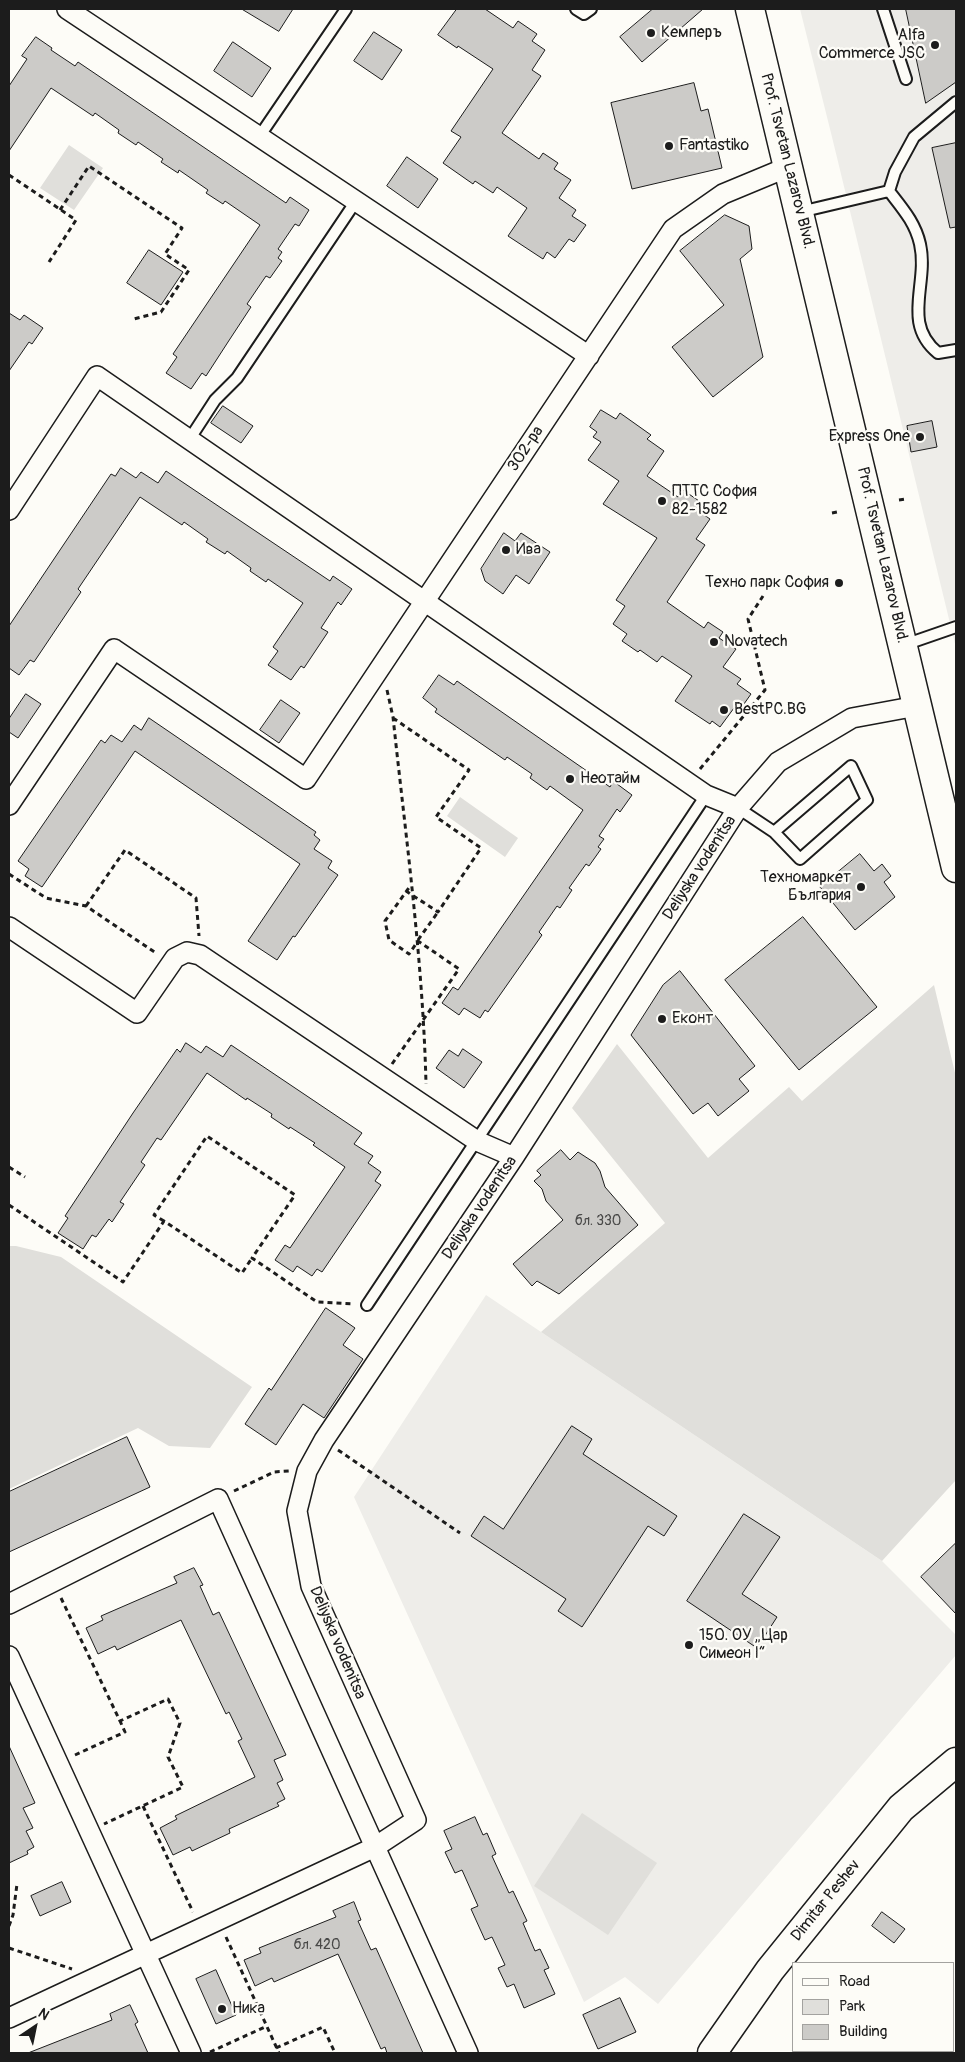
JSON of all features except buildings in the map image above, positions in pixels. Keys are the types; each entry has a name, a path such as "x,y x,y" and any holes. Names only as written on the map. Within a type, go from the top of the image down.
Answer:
{"main road":[{"name":"Prof. Tsvetan Lazarov Blvd.","path":"750,9 956,868"},
{"name":"Dimitar Peshev","path":"712,2053 770,1970 901,1808 950,1771"}],"street":[{"path":"67,9 589,356"},
{"name":"302-ра","path":"9,804 114,649 306,780 673,229 723,194 788,167"},
{"path":"9,510 97,376 706,795 738,808"},
{"name":"Deliyska vodenitsa","path":"375,1847 416,1820 311,1586 297,1511 307,1470 324,1440 514,1157 738,808 778,762 852,718 917,706"},
{"path":"9,927 137,1013 175,958 187,952 200,955 477,1141 514,1157"},
{"path":"9,1604 218,1499 468,2053"},
{"path":"9,1656 191,2053"},
{"path":"9,2018 375,1847"}],"lane":[{"path":"259,137 346,9"},
{"path":"576,9 584,14 591,9"},
{"path":"883,9 906,79"},
{"path":"889,191 895,172 914,137 956,102"},
{"path":"799,212 889,191"},
{"path":"889,191 914,224 920,245 922,265 918,322 920,331 928,345 938,353 956,350"},
{"path":"189,440 215,400 237,378 356,201"},
{"path":"903,645 956,627"},
{"path":"738,808 774,832 800,859 867,800 851,766 774,832"},
{"path":"366,1305 706,795"}],"path":[{"path":"60,210 89,166 182,228 165,254 189,270 161,312 134,319"},
{"path":"9,175 76,220 49,262"},
{"path":"900,500 906,499"},
{"path":"832,513 837,512"},
{"path":"689,783 765,690 748,619 763,596"},
{"path":"382,666 393,717 418,941 424,1019 427,1107"},
{"path":"393,717 469,770 436,817 481,848 409,954 389,940 385,921 411,885"},
{"path":"86,906 124,850 196,898 200,955"},
{"path":"9,874 46,898 86,906 171,963"},
{"path":"406,891 438,912"},
{"path":"383,1078 459,970 418,941"},
{"path":"207,1136 295,1195 252,1258 242,1273 154,1215 207,1136"},
{"path":"9,1167 24,1177"},
{"path":"9,1205 123,1282 164,1221"},
{"path":"252,1258 317,1302 366,1305"},
{"path":"324,1440 460,1533"},
{"path":"218,1499 274,1472 307,1470"},
{"path":"53,1581 125,1732 58,1764"},
{"path":"89,1831 183,1788 168,1757 180,1723 168,1698 120,1721"},
{"path":"143,1806 200,1928"},
{"path":"9,1926 13,1915 17,1884"},
{"path":"218,1920 279,2053"},
{"path":"9,1948 96,1977"},
{"path":"207,2053 267,2026"},
{"path":"276,2048 323,2027 335,2053"}],"shaded area":[{"path":"800,9 956,9 956,648 832,137"},
{"name":"150. ОУ „Цар Симеон I“","path":"486,1295 882,1561 956,1635 956,1655 658,2004 625,1977 584,2002 354,1497"}],"green space":[{"path":"69,145 103,168 74,210 40,188"},
{"path":"460,797 518,838 505,857 447,816"},
{"path":"934,985 956,1077 956,1480 882,1561 541,1332 665,1223 572,1108 617,1044 708,1158 789,1087 802,1101"},
{"path":"9,1246 61,1257 252,1387 210,1448 169,1446 138,1428 9,1489"},
{"path":"582,1813 657,1863 608,1935 534,1886"}],"place":[{"name":"Кемперъ","path":"651,33"},
{"name":"Alfa Commerce JSC","path":"935,45"},
{"name":"Fantastiko","path":"669,146"},
{"name":"Express One","path":"920,437"},
{"name":"ПТТС София 82-1582","path":"662,501"},
{"name":"Ива","path":"506,550"},
{"name":"Техно парк София","path":"839,583"},
{"name":"Novatech","path":"714,642"},
{"name":"BestPC.BG","path":"724,710"},
{"name":"Неотайм","path":"570,779"},
{"name":"Техномаркет България","path":"861,887"},
{"name":"Еконт","path":"662,1019"},
{"name":"150. ОУ „Цар Симеон I“","path":"689,1645"},
{"name":"Ника","path":"222,2009"}]}
